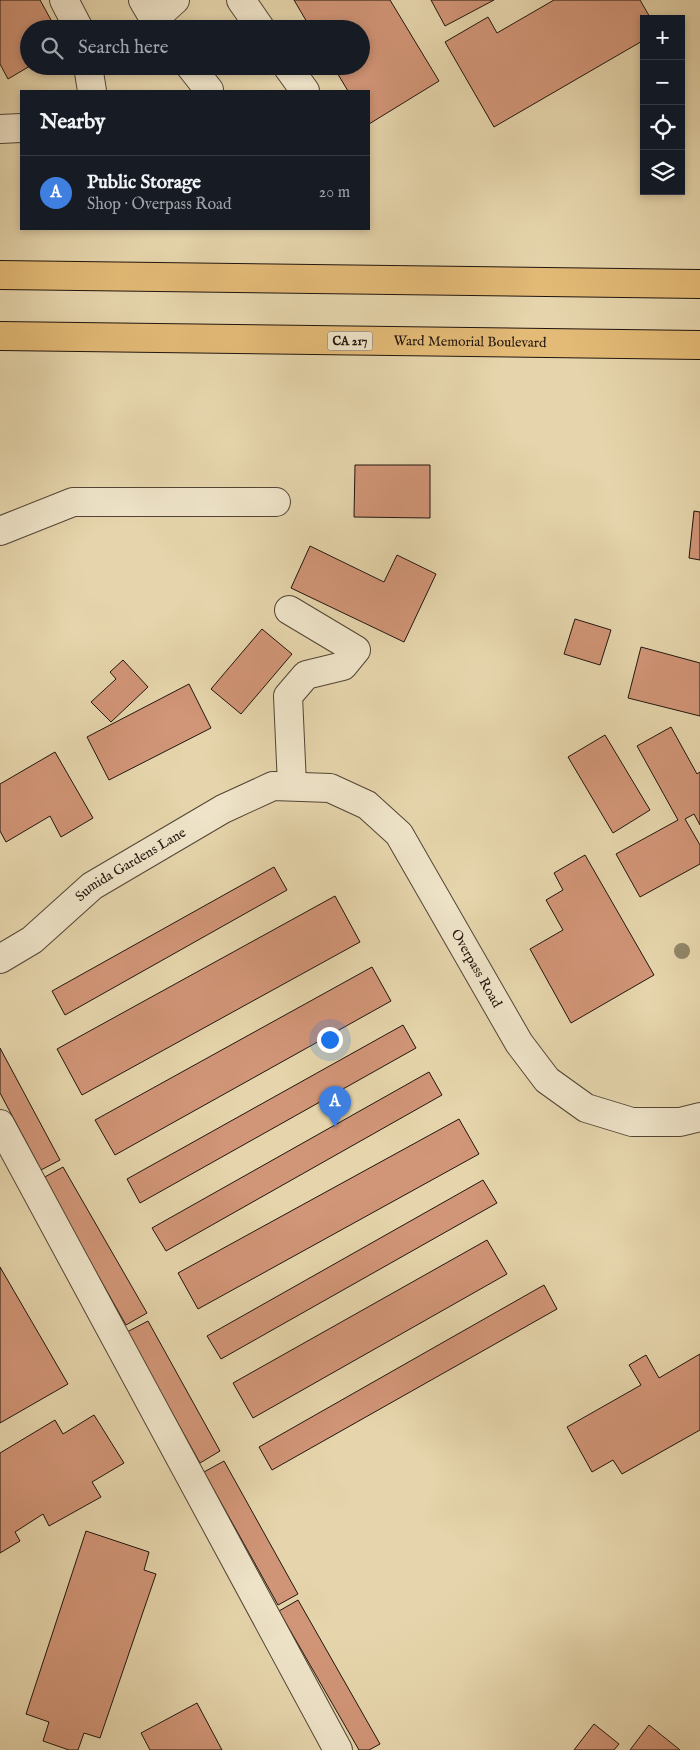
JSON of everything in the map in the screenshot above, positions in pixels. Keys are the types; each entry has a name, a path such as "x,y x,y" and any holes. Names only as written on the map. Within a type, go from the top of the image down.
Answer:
{"highway":[{"path":"0,275 700,284"},
{"name":"Ward Memorial Boulevard","path":"0,336 700,345"}],"street":[{"path":"64,0 74,20"},
{"path":"153,16 175,0"},
{"path":"242,0 255,20"},
{"path":"89,75 92,90"},
{"path":"196,75 207,90"},
{"path":"293,75 304,90"},
{"path":"0,129 20,128"},
{"path":"0,531 73,502 276,502"},
{"path":"282,786 288,696 306,675 344,666 356,650 289,610"},
{"name":"Sumida Gardens Lane","path":"0,959 32,940 92,886 223,809 282,786"},
{"name":"Overpass Road","path":"282,786 330,788 338,791 367,805 399,834 519,1043 547,1080 586,1108 632,1122 680,1122 700,1117"},
{"path":"0,1124 338,1750"}],"building":[{"path":"0,0 40,0 51,20 20,20 20,72 8,79 0,64"},
{"path":"294,0 390,0 439,81 370,123 370,90 347,90 338,75 370,75 370,20 306,20"},
{"path":"431,0 494,0 445,26"},
{"path":"554,0 640,0 649,15 640,15 640,42 494,127 445,42 488,17 497,33"},
{"path":"355,465 430,465 430,518 354,517"},
{"path":"694,511 700,512 700,560 689,558"},
{"path":"310,546 384,582 397,555 436,574 404,642 291,588"},
{"path":"575,619 611,630 600,665 564,654"},
{"path":"262,629 292,654 241,714 211,689"},
{"path":"641,647 700,663 700,716 628,698"},
{"path":"123,660 148,687 111,722 91,702 116,679 110,672"},
{"path":"189,684 211,728 109,780 87,737"},
{"path":"671,727 697,774 700,772 700,825 694,814 685,819 700,845 700,864 640,897 616,854 678,820 637,746"},
{"path":"605,735 650,810 613,833 568,757"},
{"path":"55,752 93,818 61,837 50,816 6,842 0,831 0,784"},
{"path":"585,855 654,975 571,1023 530,949 563,930 546,900 563,890 554,873"},
{"path":"274,867 287,890 65,1015 52,991"},
{"path":"335,896 360,942 82,1095 57,1049"},
{"path":"372,967 391,1001 115,1155 95,1120"},
{"path":"403,1025 416,1048 140,1203 127,1179"},
{"path":"0,1048 60,1160 41,1170 0,1093"},
{"path":"429,1072 442,1095 166,1251 152,1228"},
{"path":"459,1119 479,1154 198,1309 178,1273"},
{"path":"63,1167 147,1313 126,1325 43,1178"},
{"path":"483,1180 497,1203 221,1359 207,1336"},
{"path":"487,1240 507,1274 253,1418 233,1383"},
{"path":"0,1267 68,1384 0,1423"},
{"path":"544,1285 557,1309 272,1470 259,1447"},
{"path":"148,1321 220,1451 200,1463 127,1332"},
{"path":"700,1354 700,1430 622,1474 613,1460 592,1472 567,1427 641,1385 629,1365 646,1355 659,1378"},
{"path":"94,1415 124,1463 92,1482 101,1497 49,1526 43,1514 15,1532 20,1541 0,1553 0,1453 55,1420 63,1434"},
{"path":"224,1461 298,1594 278,1605 204,1472"},
{"path":"86,1531 149,1552 144,1570 156,1574 100,1738 84,1733 78,1750 69,1750 43,1741 49,1722 26,1714"},
{"path":"298,1600 380,1744 369,1750 359,1750 279,1611"},
{"path":"197,1703 222,1750 150,1750 141,1733"},
{"path":"594,1724 619,1744 614,1750 574,1750"},
{"path":"649,1725 680,1750 630,1750"}],"place":[{"name":"Public Storage","path":"335,1127"}]}
